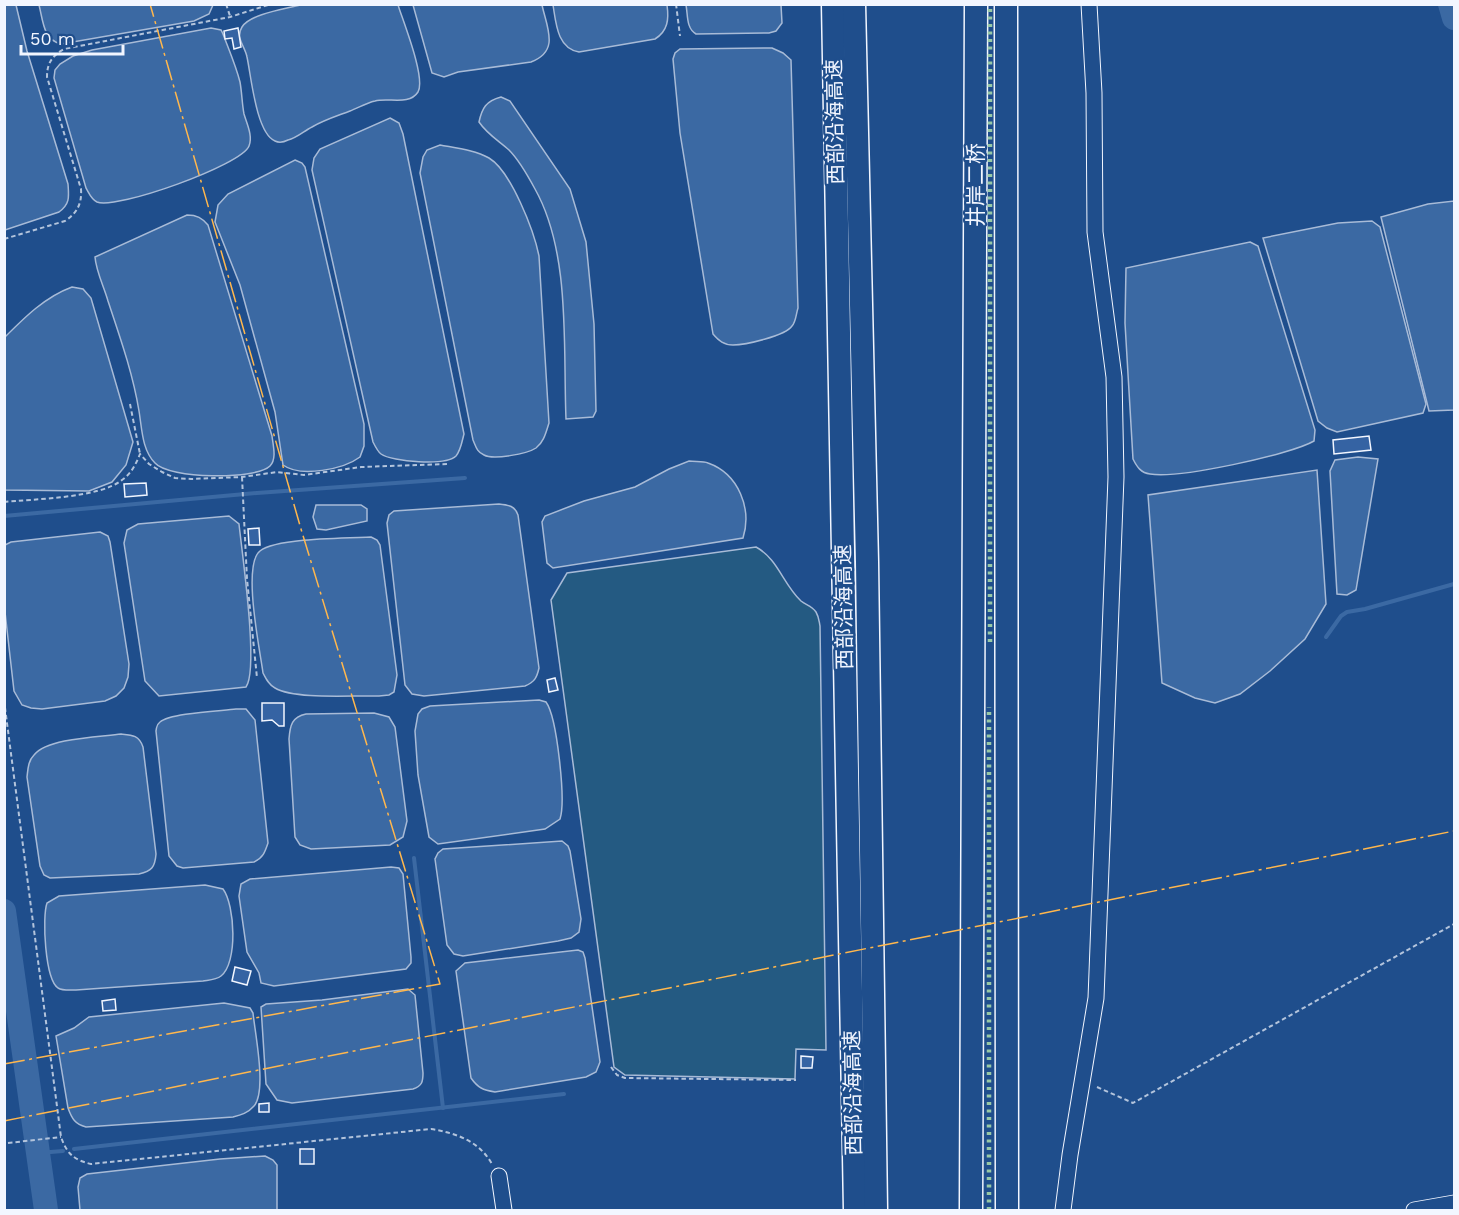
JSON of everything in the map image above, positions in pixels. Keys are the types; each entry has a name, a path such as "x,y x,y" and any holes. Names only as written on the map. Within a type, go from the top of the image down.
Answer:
{"highway":[{"name":"西部沿海高速","path":"832,4 854,1210"},
{"name":"西部沿海高速","path":"854,4 867,562 876,1210"},
{"name":"井岸二桥","path":"971,1210 976,4"},
{"name":"井岸二桥","path":"1006,4 1007,1210"}],"street":[{"path":"1063,1210 1096,998 1116,477 1114,377 1095,232 1094,93 1089,4"},
{"path":"499,1176 504,1210"},
{"path":"1414,1210 1455,1203"}],"path":[{"path":"226,4 230,17"},
{"path":"4,239 65,220 73,216 79,207 81,189 47,77 47,67 51,59 64,49 230,17 271,4"},
{"path":"675,4 680,36"},
{"path":"130,404 140,454 149,464 175,478 242,477 277,472 304,475 373,466 449,464"},
{"path":"4,502 86,493 117,484 131,471 140,454"},
{"path":"242,477 257,678"},
{"path":"4,700 61,1137 70,1155 91,1164 431,1129 453,1132 472,1142 488,1157 499,1176"},
{"path":"1082,1080 1133,1103 1455,924"},
{"path":"612,1067 617,1075 625,1078 796,1080"},
{"path":"8,1143 61,1137"}],"shaded area":[{"path":"5,4 16,5 27,51 69,193 67,203 59,212 5,230"},
{"path":"39,4 213,5 209,14 194,21 61,44 55,42 47,34"},
{"path":"300,5 398,5 417,63 420,85 418,92 409,99 380,100 368,103 321,122 291,139 282,142 275,141 263,127 259,116 240,31 246,22 252,19"},
{"path":"413,5 542,5 549,45 546,52 531,62 458,72 444,77 432,73"},
{"path":"553,5 667,5 668,20 663,32 655,39 579,52 566,46 562,40"},
{"path":"686,5 781,5 782,23 776,31 769,33 696,34 689,25"},
{"path":"211,28 221,30 237,70 244,114 250,134 249,146 225,164 178,184 109,203 95,201 86,188 54,78 55,70 73,56 92,50"},
{"path":"772,48 791,60 798,308 795,320 788,330 755,342 730,345 717,339 713,334 680,133 673,59 675,53 680,49"},
{"path":"501,97 510,101 570,189 586,242 594,324 596,411 593,417 566,419 563,301 555,242 547,214 516,158 479,122 485,106"},
{"path":"390,118 399,123 403,134 464,434 456,456 442,461 419,462 387,457 380,453 373,442 312,170 314,158 320,149"},
{"path":"440,145 478,153 497,165 513,188 527,217 539,256 549,423 541,443 536,448 510,456 482,454 473,440 420,173 427,150"},
{"path":"295,160 305,167 364,424 364,446 360,457 344,465 311,471 300,471 283,465 275,412 240,285 215,222 218,205 228,194"},
{"path":"1454,201 1454,410 1429,411 1381,217 1428,204"},
{"path":"187,215 199,217 208,225 272,436 273,460 270,466 262,471 212,476 177,472 155,463 145,446 130,369 98,273 95,257"},
{"path":"1372,221 1380,227 1426,404 1423,413 1337,432 1318,421 1263,238 1338,223"},
{"path":"1250,242 1258,246 1315,430 1314,441 1282,453 1233,465 1164,475 1144,472 1133,459 1125,323 1126,268"},
{"path":"72,287 83,289 91,298 133,442 126,465 112,482 89,491 5,490 5,337 44,302"},
{"path":"1358,457 1378,459 1356,590 1347,595 1337,594 1330,471 1335,460"},
{"path":"689,461 706,462 719,468 735,484 744,504 746,516 743,538 553,568 547,563 542,522 545,516 584,501 635,487"},
{"path":"1317,470 1326,604 1305,639 1270,671 1240,694 1215,703 1195,698 1162,683 1148,495"},
{"path":"499,504 511,506 518,515 539,668 536,677 525,686 424,696 412,694 405,685 387,523 389,515 394,511"},
{"path":"316,505 361,505 367,509 367,521 326,530 317,529 313,517"},
{"path":"229,516 239,524 246,584 251,658 250,676 246,687 159,696 145,681 124,543 127,530 138,524"},
{"path":"100,532 108,536 110,542 129,664 124,688 116,696 105,701 42,709 22,705 14,691 5,612 5,545 11,542"},
{"path":"371,537 380,545 397,675 394,692 379,696 310,696 284,692 273,687 263,673 252,590 252,573 255,559 260,551 281,543 296,541"},
{"path":"756,547 770,558 801,601 814,610 820,626 826,1050 796,1049 795,1079 625,1075 614,1067 551,600 567,573"},
{"path":"539,700 546,702 550,711 557,741 562,795 560,819 545,829 438,844 429,837 418,775 415,731 418,714 422,709 430,706"},
{"path":"246,709 255,720 268,843 266,849 262,857 254,862 183,868 177,866 169,856 157,726 165,719 174,716"},
{"path":"374,713 389,717 395,727 407,821 403,837 390,845 311,849 300,845 295,837 289,739 293,722 306,714"},
{"path":"132,735 143,747 156,854 154,865 150,870 139,874 50,878 44,875 40,866 27,777 31,760 41,749 50,745 87,737"},
{"path":"562,841 570,851 581,919 579,932 571,938 558,941 463,956 454,954 447,945 435,859 438,853 443,849"},
{"path":"399,868 403,874 411,957 411,963 406,969 274,986 261,983 259,973 247,952 239,896 241,884 250,879"},
{"path":"205,885 223,889 230,908 232,947 230,959 221,976 203,981 76,990 58,988 47,961 45,921 47,903 59,896"},
{"path":"578,950 583,952 585,958 600,1062 596,1072 586,1077 495,1092 479,1086 471,1078 456,971 465,963"},
{"path":"408,989 415,995 423,1073 420,1085 413,1089 292,1103 277,1100 266,1084 261,1007 266,1004 322,1000"},
{"path":"224,1003 250,1008 253,1013 260,1088 258,1099 249,1110 233,1117 86,1127 74,1121 68,1108 56,1036 74,1028 89,1017"},
{"path":"265,1156 277,1165 277,1210 80,1210 78,1187 80,1178 87,1174"}],"building":[{"path":"238,28 241,47 234,49 232,38 225,39 224,31"},
{"path":"1369,436 1371,450 1334,454 1333,440"},
{"path":"146,483 147,495 125,497 124,484"},
{"path":"259,528 260,545 249,545 248,529"},
{"path":"555,678 558,690 549,692 547,680"},
{"path":"262,703 284,703 284,726 279,726 272,720 262,721"},
{"path":"235,967 251,971 247,985 232,981"},
{"path":"115,999 116,1010 103,1011 102,1001"},
{"path":"801,1056 813,1057 812,1068 801,1068"},
{"path":"269,1103 269,1112 259,1112 259,1104"},
{"path":"300,1149 314,1149 314,1164 300,1164"}],"waterway":[{"path":"1450,4 1454,18"},
{"path":"4,516 257,493 465,478"},
{"path":"1326,637 1341,616 1347,612 1454,584"},
{"path":"414,858 443,1108"},
{"path":"4,911 46,1210"},
{"path":"74,1149 564,1094"},
{"path":"38,1153 63,1151"}],"hedge":[{"path":"990,4 990,642"},
{"path":"989,707 989,1210"}],"power":[{"path":"4,1064 440,984 301,529 150,4"},
{"path":"4,1121 1454,831"}]}
